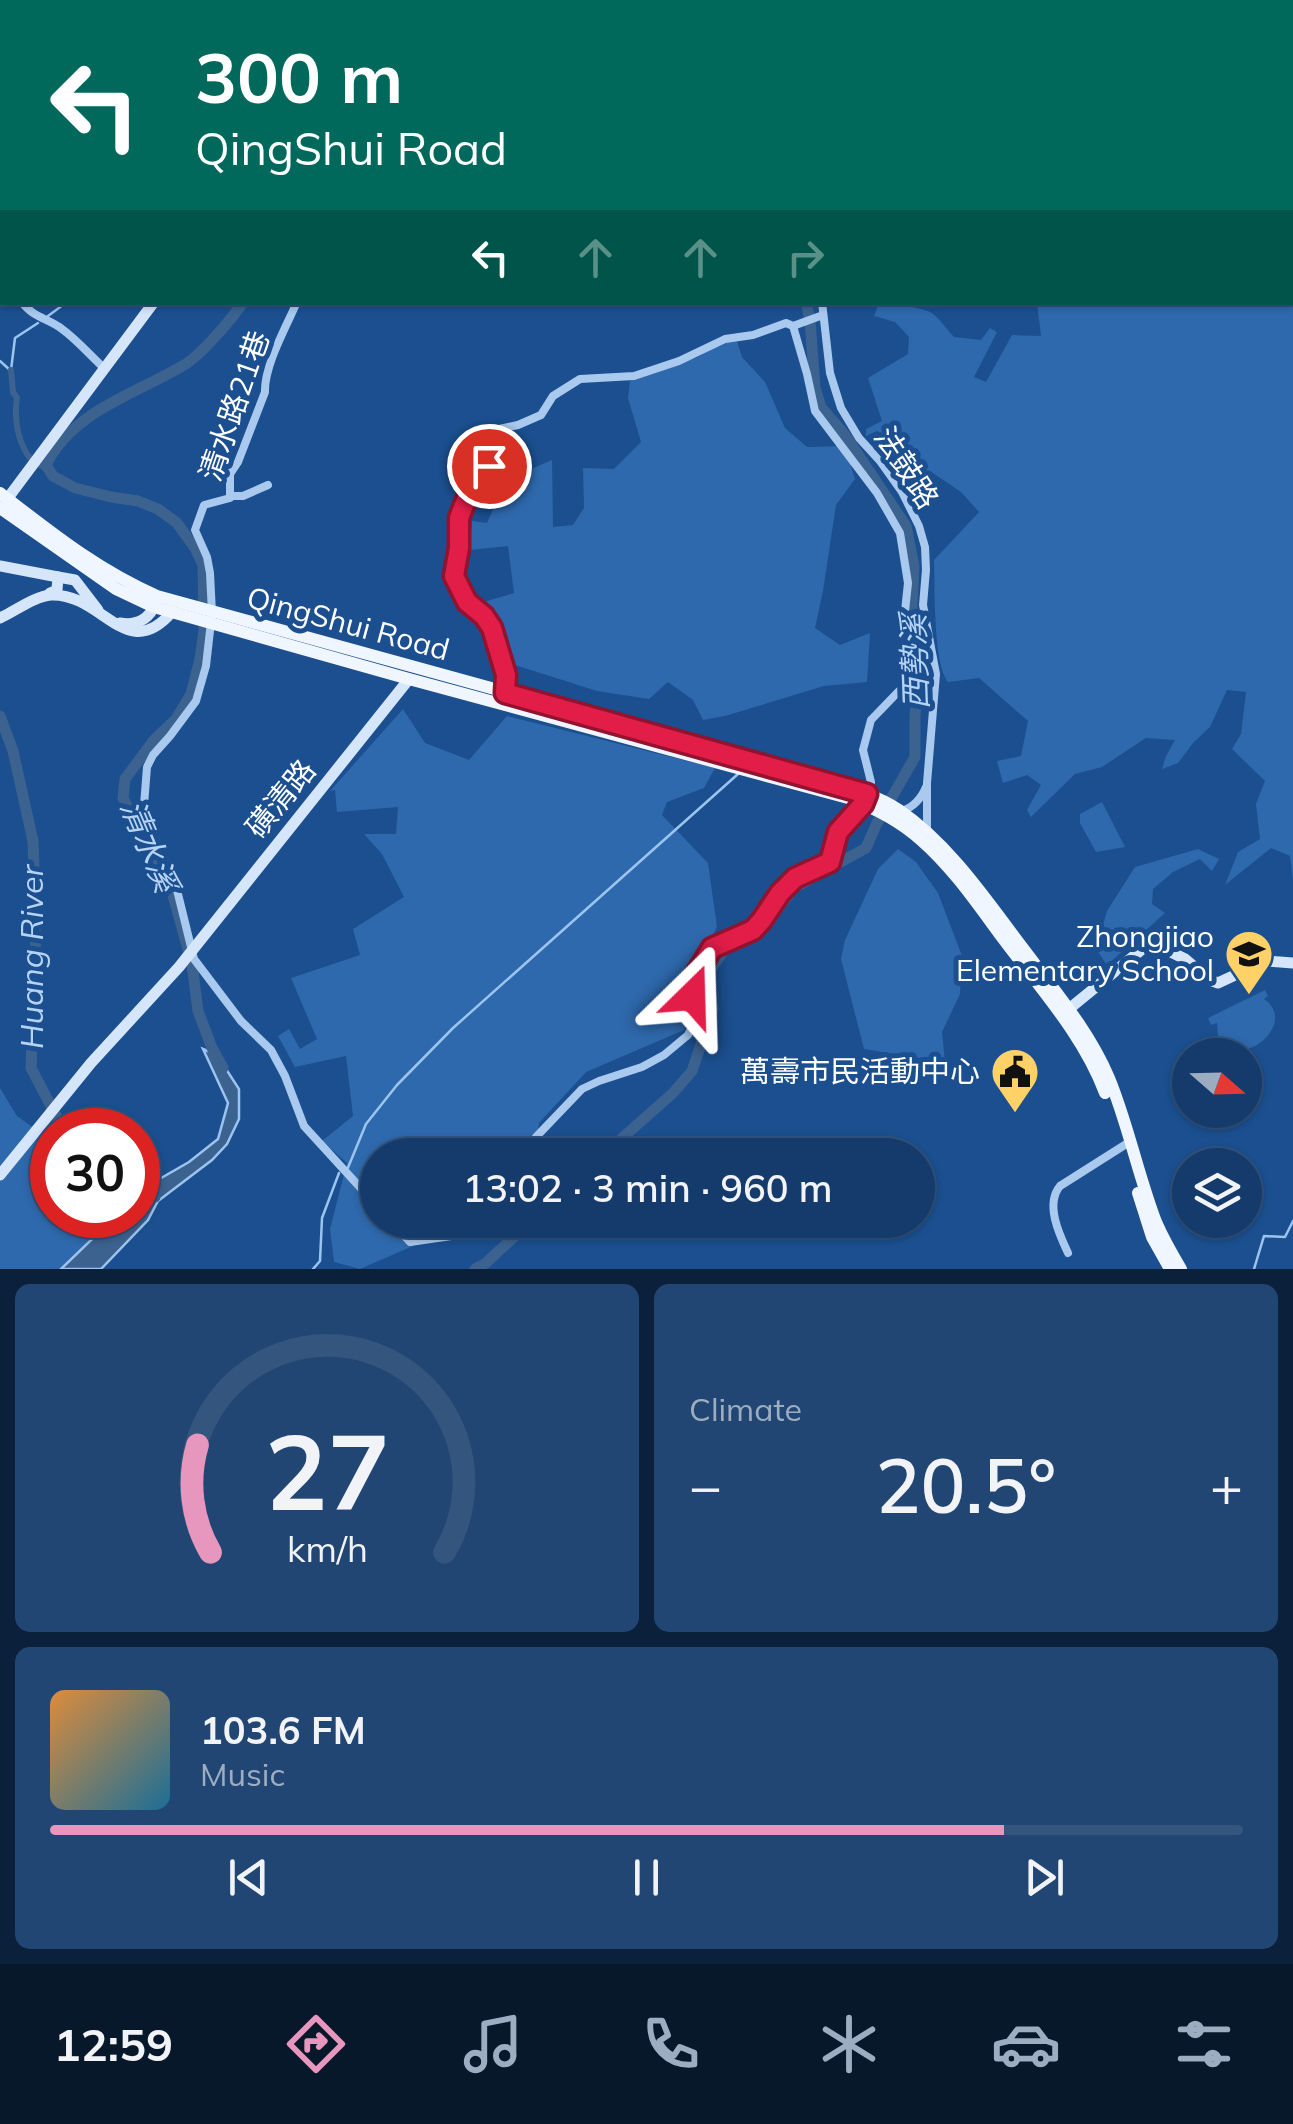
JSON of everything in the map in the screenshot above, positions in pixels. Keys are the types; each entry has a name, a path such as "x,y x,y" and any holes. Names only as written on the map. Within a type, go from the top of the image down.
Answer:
{"main road":[{"path":"0,493 116,590 151,599"},
{"path":"0,509 90,567"},
{"name":"QingShui Road","path":"151,599 172,612 205,616"},
{"name":"QingShui Road","path":"151,599 870,801 895,812 923,835 1065,1012 1128,1143"},
{"path":"1128,1143 1152,1238 1170,1269"},
{"path":"1128,1143 1154,1218 1181,1269"}],"street":[{"path":"24,305 59,326 104,368"},
{"path":"0,509 152,305"},
{"name":"清水路21巷","path":"205,616 210,573 195,530 204,505 230,496 230,474 238,462 265,392 269,368 296,305"},
{"name":"法鼓路","path":"822,305 830,373 840,408 902,492 925,547 923,604 936,674 927,827 923,835"},
{"path":"503,698 506,675 492,628 467,602 454,576 459,518 470,479 490,464 490,430 518,425 541,414 553,396 580,379 634,376 725,339 753,335 786,323 793,326 823,315"},
{"path":"536,1138 582,1089 642,1068 688,1035 695,1020 691,982 712,948 753,930 795,878 830,862 838,832 870,801 863,750 866,736 872,720 898,691 913,682 914,651 904,611 907,565 900,533 883,503 814,411 793,326"},
{"path":"230,496 244,496 268,485"},
{"path":"883,503 902,492"},
{"path":"0,566 75,580 98,610"},
{"path":"0,618 57,590 58,576"},
{"path":"46,595 78,601 98,610 123,630 142,632 159,626 172,612"},
{"path":"116,623 134,615 151,599"},
{"path":"205,616 202,686 196,701 152,755 147,768 144,791 149,825 177,890 194,959 271,1050 304,1126 360,1187"},
{"path":"910,638 927,632"},
{"name":"磺清路","path":"0,1176 91,1063 192,951 411,674"},
{"path":"895,812 914,806 927,783"},
{"path":"1065,1012 1152,942 1218,982 1265,961 1293,963"},
{"path":"1068,1253 1052,1206 1054,1193 1128,1143"},
{"path":"406,1238 410,1242 438,1238"}],"shaded area":[{"path":"878,305 905,306 930,312 954,337 981,340 990,328 997,332 974,377 986,382 1012,335 1041,336 1037,305 1293,305 1293,880 1290,856 1271,848 1225,885 1238,852 1260,839 1256,804 1265,781 1232,749 1241,734 1246,692 1227,690 1210,727 1178,763 1162,769 1175,740 1146,738 1102,767 1075,774 1031,817 1027,810 1041,785 1027,775 1003,783 997,761 1021,756 1028,721 979,678 948,682 943,672 936,624 934,560 979,512 961,492 930,471 912,488 909,481 916,465 906,448 891,443 895,472 886,465 884,434 877,431 866,436 866,429 882,421 868,378 908,354 909,337 895,322 874,316"},
{"path":"735,335 742,357 765,382 785,428 807,447 845,446 855,479 836,505 815,628 840,645 870,633 867,682 824,686 703,720 693,700 668,682 649,699 597,691 506,662 495,628 480,603 514,593 508,546 470,550 472,521 487,523 497,500 522,473 552,460 553,527 573,525 584,508 583,468 614,469 641,442 628,398 630,381 698,357"},
{"path":"403,709 425,743 469,760 507,716 715,768 704,788 667,802 662,815 708,863 717,927 696,967 699,1001 684,1030 586,1072 539,1123 537,1138 360,1138 360,1238 427,1238 360,1269 334,1262 330,1229 347,1163 322,1141 353,1116 346,1056 295,1067 278,1036 289,1029 300,1049 317,1039 291,978 360,955 353,929 404,897 382,854 364,834 396,834 398,807 337,812 335,790 330,791"},
{"path":"1102,802 1125,847 1096,852 1080,823 1080,814"},
{"path":"898,849 916,862 938,893 962,956 960,994 942,1032 945,1062 864,1049 841,959 845,940 878,869"},
{"path":"1198,849 1219,859 1212,871 1200,859 1173,872 1153,889 1152,904 1165,913 1107,965 1096,949 1107,911 1135,867"},
{"path":"1265,990 1268,996 1264,999 1275,1016 1274,1025 1262,1041 1218,1038 1217,1023 1211,1025 1208,1018"},
{"path":"203,1049 217,1055 239,1089 239,1119 227,1144 212,1160 160,1199 160,1179 218,1139 228,1103"},
{"path":"0,1088 17,1116 30,1125 30,1238 93,1238 61,1269 0,1269"},
{"path":"93,1238 131,1238 101,1269 61,1269"}],"waterway":[{"path":"48,316 63,305"},
{"name":"清水溪","path":"223,1068 198,1011 192,964 171,888 123,798 125,779 154,740 176,719 191,694 204,630 203,565 177,523 158,509 75,488 53,476 46,465 57,446 88,417 191,360 241,305"},
{"name":"西勢溪","path":"622,1138 692,1071 713,1009 708,974 724,950 760,931 794,888 866,848 915,757 920,658 911,625 914,566 906,526 845,435 821,407 815,388 807,305"},
{"path":"11,370 15,338 38,323"},
{"path":"0,361 10,370"},
{"path":"11,370 21,441 29,456 47,469"},
{"name":"Huang River","path":"0,716 13,751 33,841 36,929 31,1068 52,1108"},
{"path":"347,1170 366,1124 397,1085 453,1028 738,774"},
{"path":"313,1269 320,1261 322,1218 339,1173"},
{"path":"1254,1269 1264,1236 1285,1237 1293,1221"},
{"name":"西勢溪","path":"475,1269 513,1238"}],"place":[{"name":"Zhongjiao Elementary School","path":"1249,996"},
{"name":"萬壽市民活動中心","path":"1015,1114"}],"route":[{"path":"489,466 470,479 459,518 454,576 467,602 492,628 506,675 505,693 867,794 838,832 833,859 795,878 753,930 712,948 691,982 692,996"}]}
